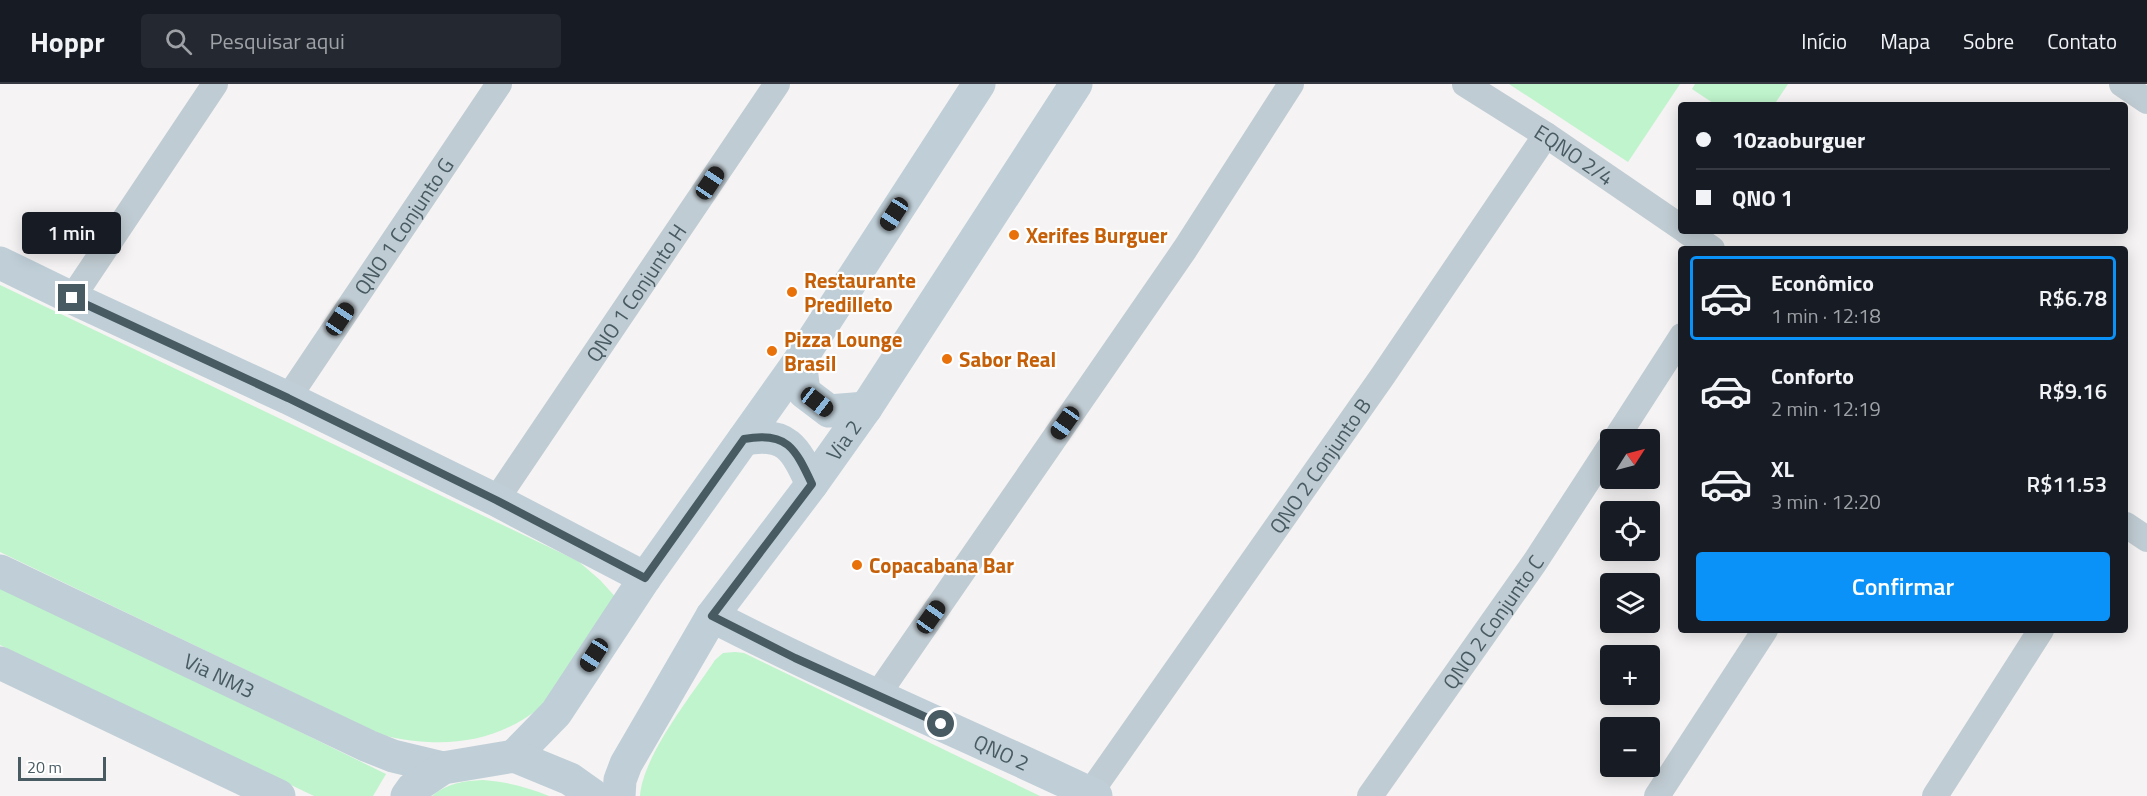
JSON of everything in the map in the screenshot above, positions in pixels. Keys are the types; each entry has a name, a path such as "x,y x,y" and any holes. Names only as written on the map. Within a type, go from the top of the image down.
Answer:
{"main road":[{"path":"514,756 556,713 645,578 800,360 979,84"},
{"name":"Via 2","path":"619,796 620,780 626,764 712,616 812,484 866,408 1077,84"},
{"path":"0,263 288,398 496,500 645,578"},
{"path":"800,360 804,392 829,411 866,408"},
{"path":"744,439 762,436 775,437 791,448 800,458 812,484"},
{"name":"Via NM3","path":"0,571 368,746 393,756 443,768"},
{"name":"QNO 2","path":"712,616 795,658 878,694 1093,795"},
{"path":"0,663 279,796"},
{"path":"407,796 412,789 443,768 514,756 570,779 594,796"}],"street":[{"path":"72,298 215,84"},
{"name":"QNO 1 Conjunto G","path":"288,398 499,84"},
{"name":"QNO 1 Conjunto H","path":"496,500 777,84"},
{"path":"878,694 1185,249 1291,84"},
{"name":"EQNO 2/4","path":"1465,84 1546,135 1678,225"},
{"path":"2122,84 2147,102"},
{"name":"QNO 2 Conjunto B","path":"1093,795 1546,135"},
{"path":"1690,234 1708,246"},
{"path":"1621,429 1678,342"},
{"name":"QNO 2 Conjunto C","path":"1370,796 1534,562 1600,462"},
{"path":"2128,526 2147,539"},
{"path":"1657,796 1763,633"},
{"path":"1935,796 2039,633"}],"green space":[{"path":"1509,84 1680,84 1628,162"},
{"path":"1695,84 1788,84 1776,102 1712,102 1692,89"},
{"path":"0,285 578,561 620,602 569,679 529,716 507,728 461,741 409,740 382,735 0,552"},
{"path":"0,585 386,774 373,796 314,796 0,645"},
{"path":"723,653 744,653 1040,796 640,796 650,762 670,726 715,660"},
{"path":"483,780 517,785 549,796 432,796 456,784"}],"place":[{"name":"Xerifes Burguer","path":"1014,235"},
{"name":"Restaurante Predilleto","path":"792,292"},
{"name":"Pizza Lounge Brasil","path":"772,351"},
{"name":"Sabor Real","path":"947,359"},
{"name":"Copacabana Bar","path":"857,565"}],"route":[{"path":"72,298 288,398 496,500 645,578 744,439 762,436 775,437 791,448 800,458 812,484 712,616 795,658 941,724"}]}
